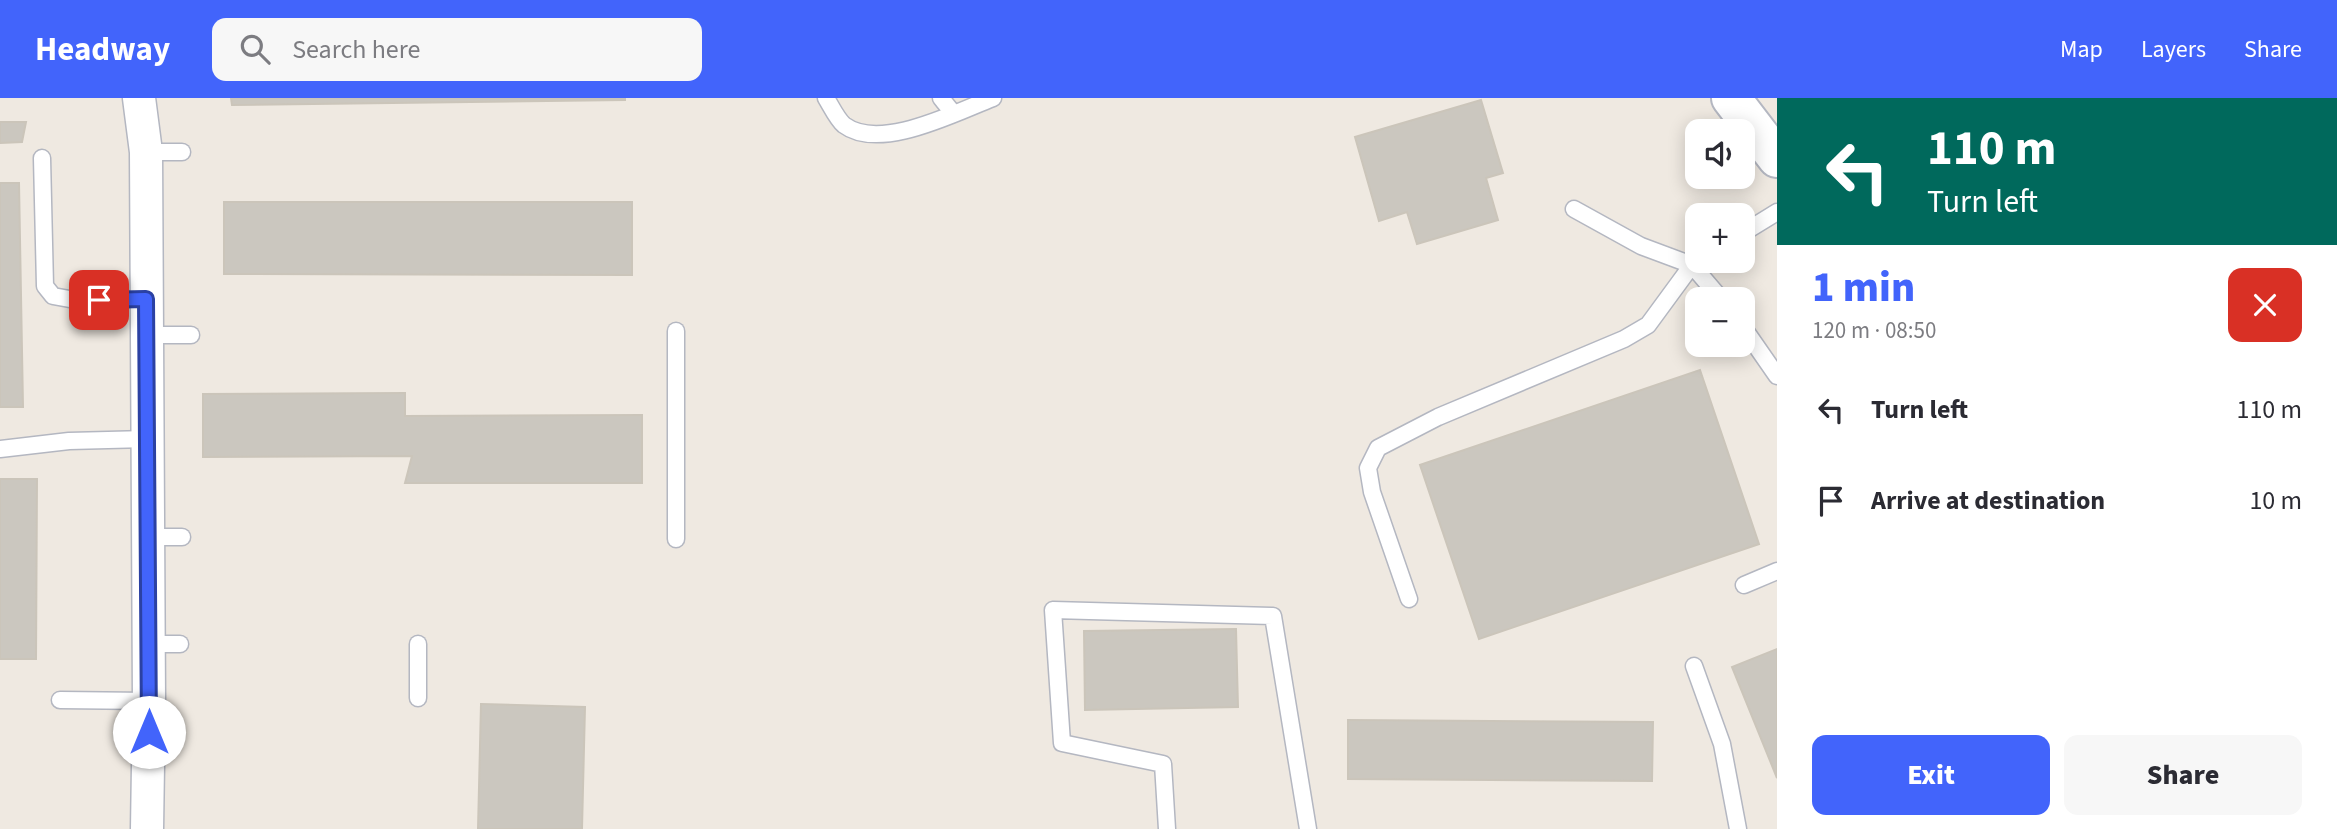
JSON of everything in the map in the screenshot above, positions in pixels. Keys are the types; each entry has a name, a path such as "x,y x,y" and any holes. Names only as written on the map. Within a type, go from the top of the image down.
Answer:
{"street":[{"path":"139,98 146,152 149,644 156,721 147,829"},
{"path":"1731,98 1777,158"}],"lane":[{"path":"826,98 844,125 876,135 898,134 993,98"},
{"path":"941,98 953,113"},
{"path":"146,152 182,152"},
{"path":"42,158 45,286 53,296 75,300 146,299"},
{"path":"1574,209 1641,246 1685,260"},
{"path":"1755,226 1777,212"},
{"path":"1409,599 1370,480 1368,468 1378,448 1438,417 1624,340 1648,325 1687,273"},
{"path":"676,331 676,539"},
{"path":"147,335 191,335"},
{"path":"1755,344 1777,376"},
{"path":"0,449 69,441 147,439"},
{"path":"148,537 182,537"},
{"path":"1744,585 1777,571"},
{"path":"1167,829 1163,764 1062,743 1053,610 1273,616 1308,829"},
{"path":"149,644 180,644"},
{"path":"418,644 418,698"},
{"path":"1694,666 1722,744 1738,829"},
{"path":"60,700 156,721"}],"building":[{"path":"231,98 625,98 625,100 232,105"},
{"path":"1481,100 1503,173 1486,178 1498,220 1417,244 1407,212 1379,221 1355,137"},
{"path":"0,122 26,122 22,142 0,143"},
{"path":"0,183 19,183 23,407 0,407"},
{"path":"224,202 632,202 632,275 224,274"},
{"path":"1700,370 1759,544 1479,639 1420,465"},
{"path":"405,393 405,416 642,415 642,483 405,483 412,456 203,457 203,394"},
{"path":"0,479 37,479 36,659 0,659"},
{"path":"1236,629 1238,707 1085,710 1084,631"},
{"path":"1777,649 1777,778 1732,667"},
{"path":"481,704 585,707 582,829 478,829"},
{"path":"1348,720 1653,722 1652,781 1348,779"}],"route":[{"path":"99,300 146,299 149,732"}]}
